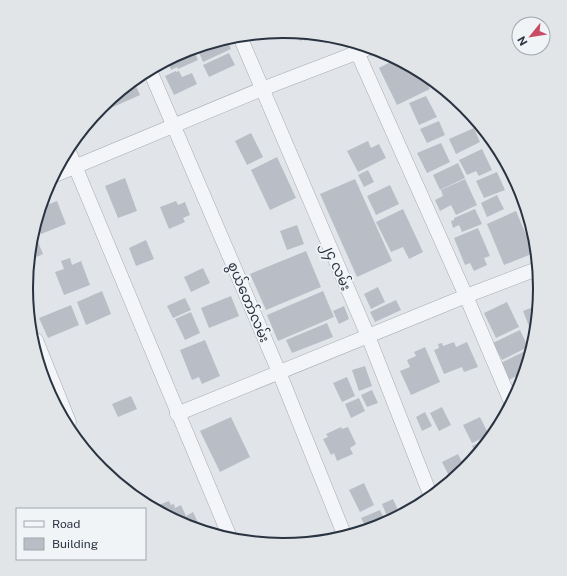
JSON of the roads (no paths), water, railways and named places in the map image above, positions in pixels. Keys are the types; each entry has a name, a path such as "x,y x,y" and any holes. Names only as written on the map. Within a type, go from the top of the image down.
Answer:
{"street":[{"name":"၂၄ လမ်း","path":"242,41 368,336 429,492"},
{"path":"228,532 177,414 72,160 173,126 358,49"},
{"path":"361,50 509,397"},
{"name":"စွယ်တော်လမ်း","path":"152,75 279,372 343,531"},
{"path":"177,414 466,296 533,271"},
{"path":"43,358 62,403"}]}
